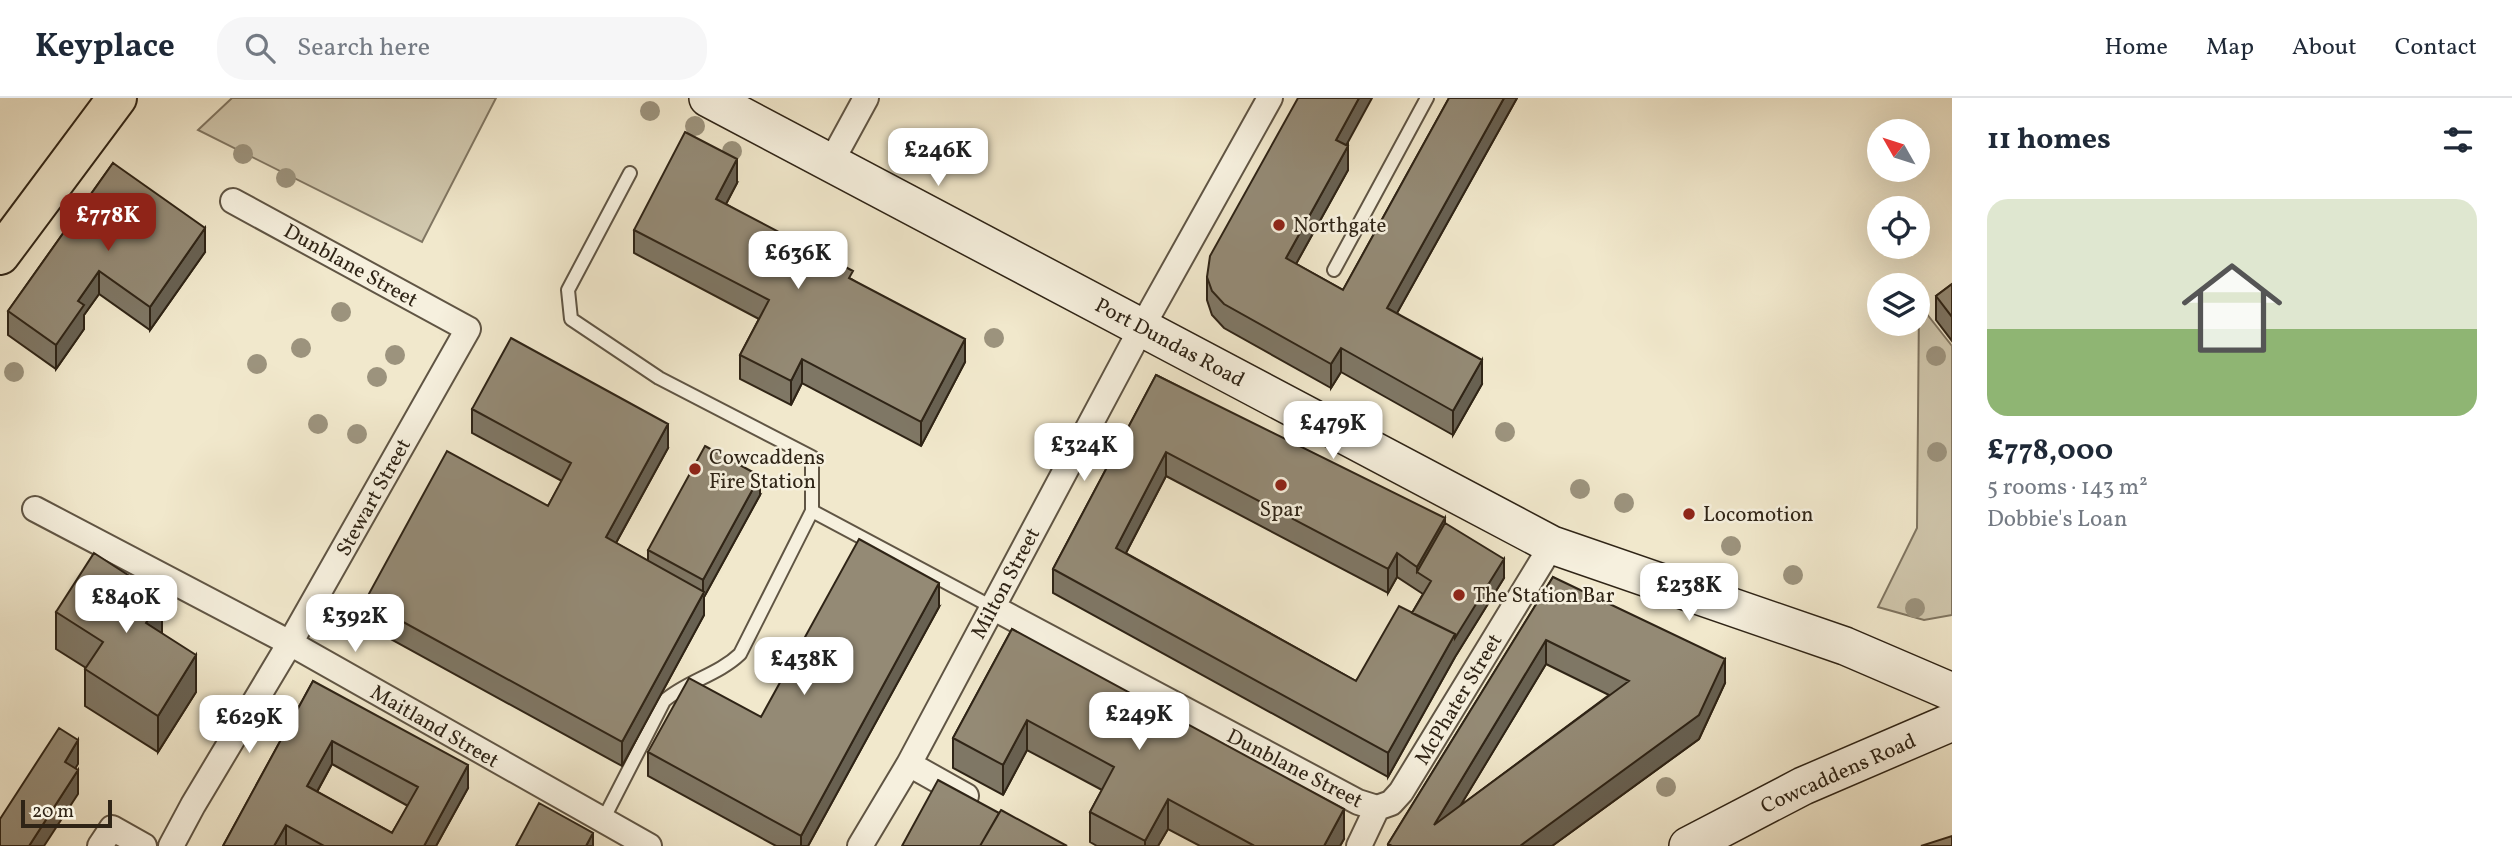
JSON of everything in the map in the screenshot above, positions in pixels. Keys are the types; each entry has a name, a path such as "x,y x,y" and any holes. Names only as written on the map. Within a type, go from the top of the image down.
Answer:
{"main road":[{"path":"0,255 117,98"}],"street":[{"name":"Port Dundas Road","path":"708,98 1552,545 1845,646 1952,692"},
{"path":"831,164 866,98"},
{"name":"Milton Street","path":"860,846 909,764 1142,327 1270,98"},
{"name":"Dunblane Street","path":"233,201 468,329"},
{"name":"Stewart Street","path":"171,846 468,329"},
{"name":"Maitland Street","path":"35,509 290,643 649,846"},
{"name":"McPhater Street","path":"1359,846 1377,808 1391,803 1401,792 1552,545"},
{"name":"Dunblane Street","path":"992,607 1358,802 1377,808"},
{"name":"Cowcaddens Road","path":"1688,846 1803,786 1952,722"},
{"path":"909,764 988,808"},
{"path":"100,846 112,828 144,846"}],"lane":[{"path":"1334,270 1427,98"},
{"path":"603,820 664,701 678,689 725,668 740,654 812,511 811,457 659,378 571,319 568,290 630,173"},
{"path":"812,511 992,607"}],"shaded area":[{"path":"232,98 496,98 422,242 198,130"},
{"path":"1930,318 1952,346 1952,615 1924,620 1878,607 1917,528 1919,336 1930,336"}],"building":[{"name":"Northgate","path":"1298,98 1359,98 1336,140 1348,146 1286,258 1343,290 1449,98 1504,98 1387,308 1482,360 1453,411 1341,348 1331,364 1224,304 1212,291 1207,277 1210,256"},
{"path":"685,132 737,159 716,199 853,271 849,278 965,339 921,422 802,359 791,381 740,355 769,300 634,230"},
{"path":"113,163 205,228 150,307 99,271 78,301 84,305 56,345 8,311"},
{"path":"1952,284 1952,317 1936,296"},
{"path":"511,338 668,424 606,537 704,592 622,742 365,601 447,451 548,506 571,463 472,409"},
{"path":"1156,375 1445,518 1417,567 1397,553 1388,569 1166,452 1116,548 1356,681 1399,606 1455,634 1388,753 1053,569"},
{"path":"705,446 760,476 703,580 648,550"},
{"name":"The Station Bar","path":"1445,523 1504,559 1455,638 1455,634 1412,613 1431,581 1417,572"},
{"path":"859,539 939,583 801,836 648,752 689,678 761,717"},
{"path":"94,553 162,597 146,623 196,655 158,716 85,669 103,642 56,612"},
{"path":"1553,577 1725,659 1699,715 1520,846 1388,844","holes":["1546,640 1629,681 1434,825"]},
{"path":"1012,629 1344,809 1324,846 1252,846 1168,799 1145,841 1090,812 1114,767 1027,720 1003,765 953,738"},
{"path":"313,681 468,765 424,846 324,846 286,825 274,846 223,846","holes":["332,741 418,787 392,833 307,786"]},
{"path":"59,728 78,740 65,762 78,770 29,846 0,846 0,819"},
{"path":"938,780 999,813 980,846 902,846"},
{"path":"539,803 593,833 586,846 516,846"},
{"path":"1001,810 1067,846 980,846"},
{"path":"1952,836 1952,846 1921,846"}],"place":[{"name":"Northgate","path":"1279,225"},
{"name":"Cowcaddens Fire Station","path":"695,469"},
{"name":"Spar","path":"1281,485"},
{"name":"Locomotion","path":"1689,514"},
{"name":"The Station Bar","path":"1459,595"}]}
